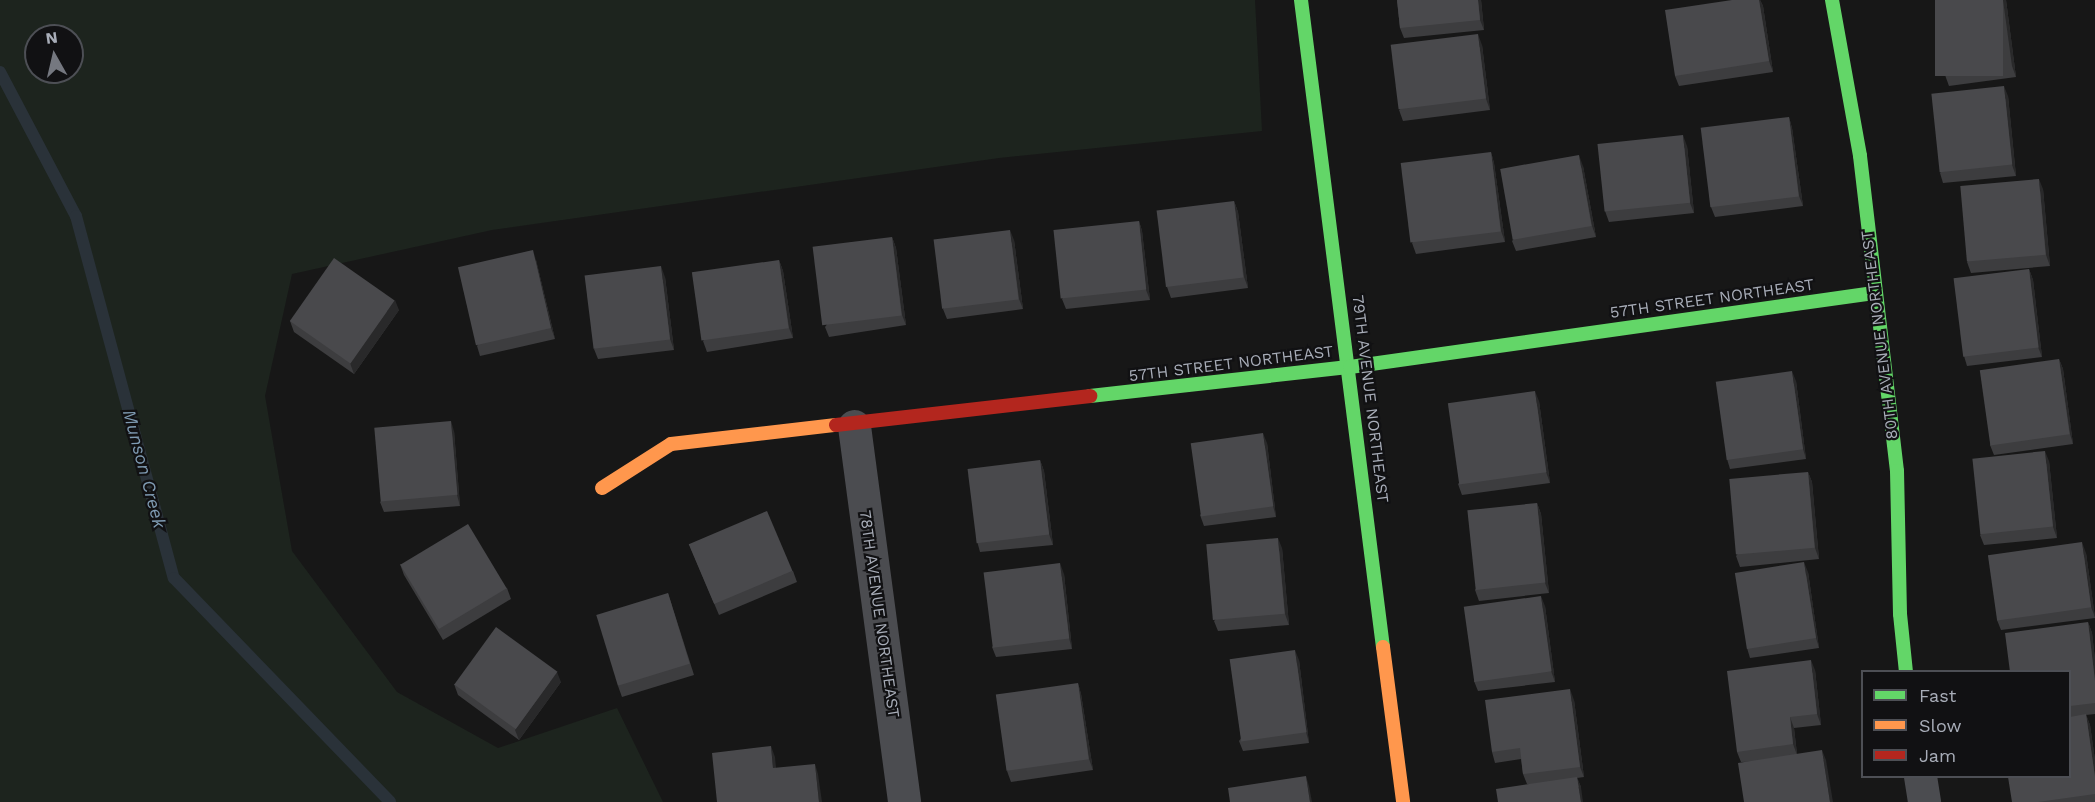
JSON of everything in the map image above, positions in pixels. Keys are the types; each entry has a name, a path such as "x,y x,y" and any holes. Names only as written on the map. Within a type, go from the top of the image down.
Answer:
{"street":[{"name":"79TH AVENUE NORTHEAST","path":"1301,0 1350,367 1403,802"},
{"name":"80TH AVENUE NORTHEAST","path":"1832,0 1860,156 1874,294 1897,471 1900,614 1906,670"},
{"name":"57TH STREET NORTHEAST","path":"602,488 671,444 854,426 1350,367 1874,294"},
{"name":"78TH AVENUE NORTHEAST","path":"854,426 904,802"},
{"path":"1920,778 1924,802"}],"shaded area":[{"path":"0,0 1255,0 1262,131 999,158 492,230 292,274 265,396 292,551 397,692 498,748 617,708 663,802 0,802"}],"building":[{"path":"1397,0 1478,0 1480,20 1400,28"},
{"path":"1732,0 1759,0 1769,61 1675,76 1665,10"},
{"path":"1935,0 2003,0 2003,76 1935,76"},
{"path":"1478,34 1486,99 1399,109 1391,45"},
{"path":"2004,86 2012,165 1940,172 1931,94"},
{"path":"1789,117 1799,196 1710,207 1701,128"},
{"path":"1683,135 1690,203 1605,212 1597,144"},
{"path":"1491,152 1501,231 1410,242 1401,163"},
{"path":"1579,155 1592,226 1513,240 1500,169"},
{"path":"2039,179 2046,255 1967,262 1960,186"},
{"path":"1234,201 1243,277 1166,287 1157,211"},
{"path":"1139,221 1146,290 1061,299 1053,230"},
{"path":"1010,230 1019,299 942,309 934,239"},
{"path":"892,237 902,315 822,325 813,247"},
{"path":"533,250 551,328 476,345 458,267"},
{"path":"334,258 395,300 350,364 290,321"},
{"path":"779,260 789,328 701,341 692,272"},
{"path":"661,266 670,339 594,349 585,275"},
{"path":"2029,269 2039,347 1963,357 1954,278"},
{"path":"2059,359 2070,434 1990,445 1980,370"},
{"path":"1792,371 1803,449 1727,460 1716,382"},
{"path":"1535,391 1546,472 1459,484 1448,403"},
{"path":"451,421 457,495 381,501 374,428"},
{"path":"1263,433 1273,506 1201,516 1191,443"},
{"path":"2045,451 2053,527 1980,534 1972,459"},
{"path":"1040,460 1049,534 977,543 968,469"},
{"path":"1808,472 1815,548 1736,555 1729,479"},
{"path":"1537,503 1545,583 1476,590 1467,510"},
{"path":"767,511 792,571 714,604 689,544"},
{"path":"468,524 507,588 439,629 400,565"},
{"path":"1278,538 1285,614 1213,620 1206,544"},
{"path":"2082,542 2091,607 1997,621 1988,555"},
{"path":"1804,562 1816,638 1747,649 1735,573"},
{"path":"1060,563 1069,638 993,648 984,572"},
{"path":"668,593 690,664 618,686 596,615"},
{"path":"1541,596 1552,671 1474,682 1464,607"},
{"path":"2088,622 2095,681 2095,703 2071,706 2071,670 2010,670 2005,633"},
{"path":"496,627 557,672 516,729 454,684"},
{"path":"1295,650 1307,732 1241,741 1230,659"},
{"path":"1811,660 1817,714 1790,717 1793,744 1737,752 1727,671"},
{"path":"1078,683 1089,759 1007,771 996,695"},
{"path":"1570,689 1580,767 1523,774 1520,748 1492,752 1485,700"},
{"path":"2086,714 2095,777 2095,794 2038,802 2012,802 2008,778 2071,778 2071,717"},
{"path":"771,746 773,768 815,764 819,802 717,802 712,753"},
{"path":"1822,750 1830,802 1744,802 1738,763"},
{"path":"1306,776 1310,802 1230,802 1228,788"},
{"path":"1577,777 1581,802 1498,802 1496,789"}],"waterway":[{"name":"Munson Creek","path":"0,72 76,216 174,578 390,802"}],"traffic: fast":[{"path":"1301,0 1383,647"},
{"path":"1832,0 1860,156 1897,471 1900,614 1906,670"},
{"path":"1090,396 1350,367 1874,293"}],"traffic: slow":[{"path":"602,488 671,444 836,425"},
{"path":"1383,647 1403,802"}],"traffic: jam":[{"path":"836,425 1090,396"}]}
